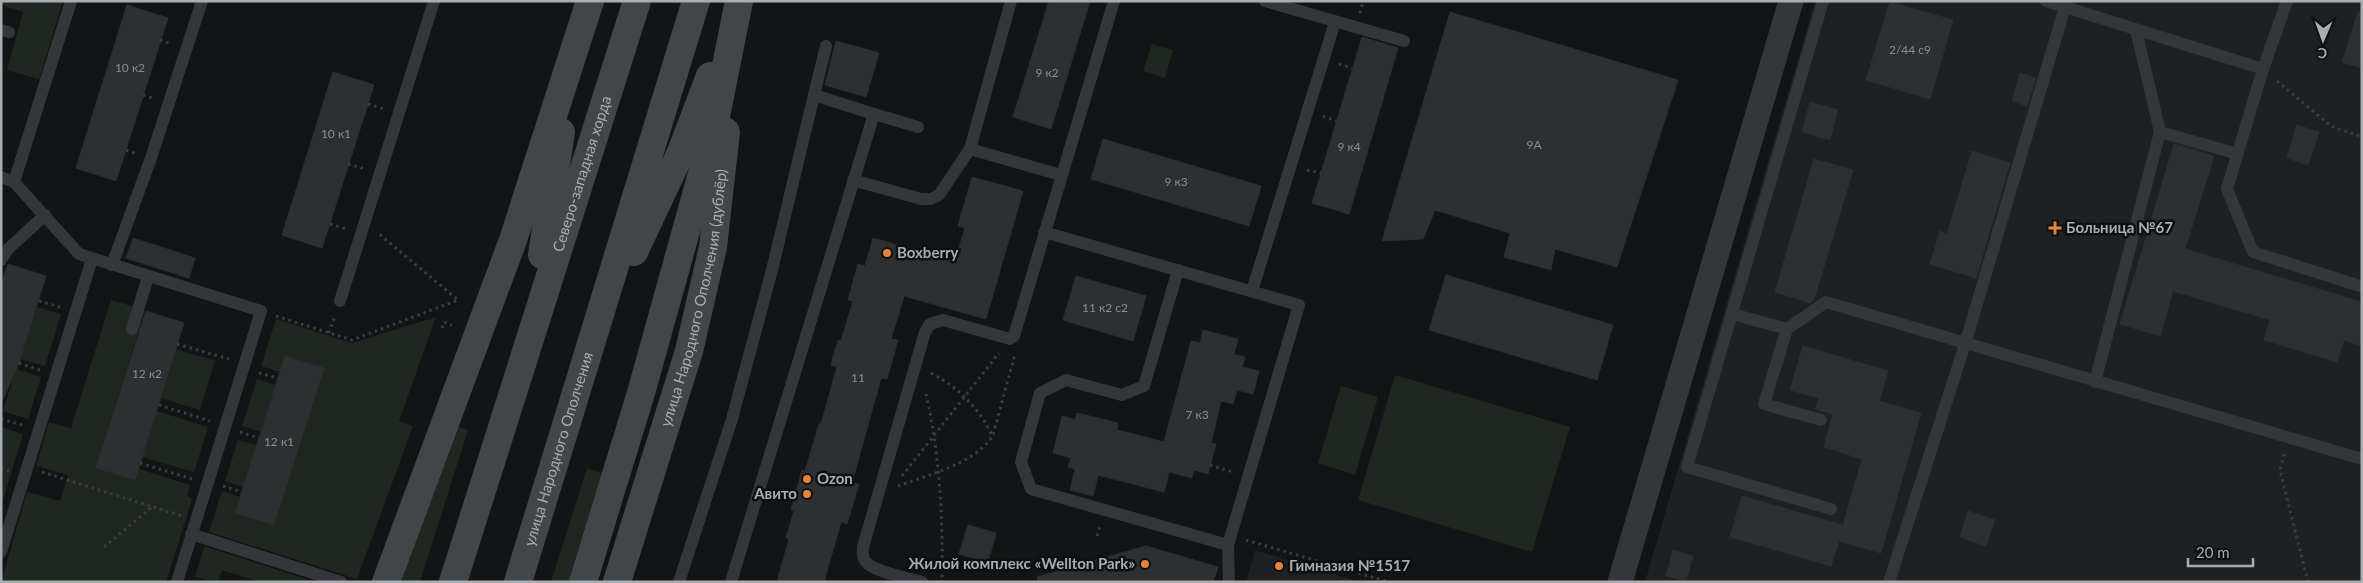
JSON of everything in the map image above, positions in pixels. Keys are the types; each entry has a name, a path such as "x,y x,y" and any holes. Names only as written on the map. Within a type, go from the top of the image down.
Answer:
{"main road":[{"path":"386,582 513,240 590,1"},
{"name":"Северо-западная хорда","path":"527,347 636,1"},
{"path":"600,318 696,1"},
{"path":"600,318 640,240 681,152 738,4"},
{"path":"583,582 641,394 711,141 738,4"},
{"name":"улица Народного Ополчения (дублёр)","path":"617,582 689,351 713,247 738,4"},
{"path":"453,582 527,347 576,44"},
{"name":"улица Народного Ополчения","path":"518,582 600,318"}],"street":[{"path":"1620,582 1791,1"}],"lane":[{"path":"14,182 71,1"},
{"path":"112,266 151,158 202,1"},
{"path":"340,301 434,1"},
{"path":"854,180 921,199 931,199 939,195 970,149 1011,1"},
{"path":"922,582 874,568 866,563 863,557 863,547 919,364 925,332 930,324 943,320 1012,338 1114,1"},
{"path":"1265,1 1404,42"},
{"path":"1823,1 1688,467 1831,509"},
{"path":"2046,1 2263,69"},
{"path":"2287,1 2263,69 2227,189 2253,252 2360,286"},
{"path":"1889,582 1966,344 2065,7"},
{"path":"1252,292 1335,22"},
{"path":"2095,382 2160,132 2136,30"},
{"path":"679,582 732,419 772,270 826,46"},
{"path":"814,94 918,127"},
{"path":"730,582 874,114"},
{"path":"2160,132 2238,154"},
{"path":"970,149 1061,175"},
{"path":"1,177 14,182 79,254 112,266 261,311 177,582"},
{"path":"1,260 8,249 45,215"},
{"path":"1044,232 1299,305 1230,540 1230,582"},
{"path":"1,552 92,259"},
{"path":"1178,270 1144,386 1122,395 1066,380 1040,393 1021,462 1030,489 1230,540"},
{"path":"132,329 148,276"},
{"path":"1820,420 1764,404 1787,329 1826,302 2362,459"},
{"path":"1732,314 1787,329"},
{"path":"192,534 341,582"}],"path":[{"path":"2263,69 2331,126 2362,137"},
{"path":"348,164 370,171"},
{"path":"261,311 352,340 458,300 365,223"},
{"path":"330,224 351,231"},
{"path":"39,301 66,309"},
{"path":"442,328 444,322 452,325"},
{"path":"1012,338 1015,354 992,435 986,445 969,458 892,488 965,396 1012,338"},
{"path":"178,344 244,364"},
{"path":"19,363 46,372"},
{"path":"919,364 950,383 965,396 982,415 992,435"},
{"path":"919,364 939,471 943,530 942,582"},
{"path":"256,372 278,378"},
{"path":"159,405 225,426"},
{"path":"1,419 29,427"},
{"path":"237,431 259,438"},
{"path":"2289,439 2280,470 2308,582"},
{"path":"140,463 207,484"},
{"path":"1210,465 1248,476"},
{"path":"27,467 190,519"},
{"path":"221,485 242,492"},
{"path":"104,547 153,507"},
{"path":"1230,540 1389,582"}],"shaded area":[{"path":"1,1 63,1 39,79 7,70 23,12 1,5"},
{"name":"Больница №67","path":"1815,1 2362,1 2362,582 1645,582"},
{"path":"1152,44 1173,50 1165,78 1143,71"},
{"path":"111,300 145,310 96,468 135,480 139,469 190,485 187,496 192,499 166,582 1,582 27,492 60,501 68,475 36,466 49,422 71,428"},
{"path":"37,307 61,314 45,366 20,359"},
{"path":"436,317 399,421 413,426 357,579 209,532 222,491 240,497 235,513 274,525 324,368 285,356 280,372 261,366 276,319 352,343"},
{"path":"176,349 215,361 200,410 161,398"},
{"path":"16,369 41,377 28,419 3,411"},
{"path":"1395,375 1570,427 1532,552 1358,500"},
{"path":"257,379 276,385 261,432 242,426"},
{"path":"1341,386 1378,397 1355,475 1318,463"},
{"path":"157,411 208,427 194,472 142,457"},
{"path":"456,426 468,430 420,582 401,582"},
{"path":"1,427 23,434 1,507"},
{"path":"238,440 257,445 243,487 225,481"},
{"path":"587,468 602,473 568,582 551,582"},
{"path":"204,547 315,582 260,582 222,570 218,582 195,577"},
{"name":"Гимназия №1517","path":"1255,550 1360,582 1246,582"}],"building":[{"path":"1049,1 1090,1 1051,129 1013,117"},
{"path":"1890,2 1953,20 1930,99 1866,80"},
{"path":"127,5 168,18 116,181 76,168"},
{"path":"1450,12 1678,80 1617,267 1555,249 1551,270 1504,257 1510,233 1435,210 1423,239 1382,241"},
{"path":"2358,12 2362,12 2362,68 2342,62"},
{"path":"1362,37 1398,48 1349,214 1312,203"},
{"path":"836,41 879,53 866,97 825,85"},
{"path":"333,72 374,85 322,248 282,235"},
{"path":"2020,73 2036,78 2027,106 2012,101"},
{"path":"1810,102 1838,110 1830,140 1802,132"},
{"path":"2297,125 2319,132 2308,165 2287,158"},
{"path":"1103,139 1261,186 1249,226 1091,179"},
{"path":"2174,144 2214,156 2185,249 2362,302 2362,346 2344,340 2337,362 2264,340 2270,320 2173,291 2160,336 2120,324"},
{"path":"1972,151 2010,163 1976,278 1930,264 1940,231 1947,234"},
{"path":"1814,159 1853,170 1814,300 1810,303 1775,292"},
{"path":"972,177 1023,191 986,319 904,296 891,339 898,340 887,379 881,378 852,483 859,484 847,524 841,522 824,582 777,582 789,539 786,538 794,511 791,510 802,470 805,471 819,424 821,424 837,367 831,365 838,340 841,341 853,301 848,300 858,264 865,266 873,238 955,261 965,228 958,226"},
{"path":"133,238 195,258 189,278 126,258"},
{"path":"8,264 46,276 19,363 1,404 1,285"},
{"path":"1446,275 1613,325 1597,380 1429,330"},
{"path":"1076,276 1146,296 1133,341 1063,320"},
{"path":"146,311 184,323 135,480 96,468"},
{"path":"1203,330 1238,339 1234,354 1245,357 1242,367 1259,371 1253,394 1237,390 1233,404 1221,401 1211,443 1216,444 1208,474 1194,470 1192,478 1169,472 1164,492 1098,475 1093,496 1070,490 1075,469 1068,467 1071,458 1053,453 1062,416 1075,420 1077,413 1118,423 1117,430 1164,442 1191,341 1200,343"},
{"path":"1803,346 1888,371 1879,401 1921,413 1881,553 1839,541 1831,566 1730,537 1742,496 1843,525 1862,459 1824,447 1833,414 1815,409 1819,398 1790,390"},
{"path":"285,356 324,368 274,525 235,513"},
{"path":"1968,511 1995,520 1986,546 1960,537"},
{"path":"968,525 996,533 988,562 959,554"},
{"name":"Жилой комплекс «Wellton Park»","path":"1146,546 1218,567 1213,582 1038,582 1037,577"},
{"path":"1673,550 1693,556 1686,581 1666,576"}],"place":[{"name":"Больница №67","path":"2055,228"},
{"name":"Boxberry","path":"887,253"},
{"name":"Ozon","path":"807,479"},
{"name":"Авито","path":"807,494"},
{"name":"Жилой комплекс «Wellton Park»","path":"1145,564"},
{"name":"Гимназия №1517","path":"1279,566"}]}
